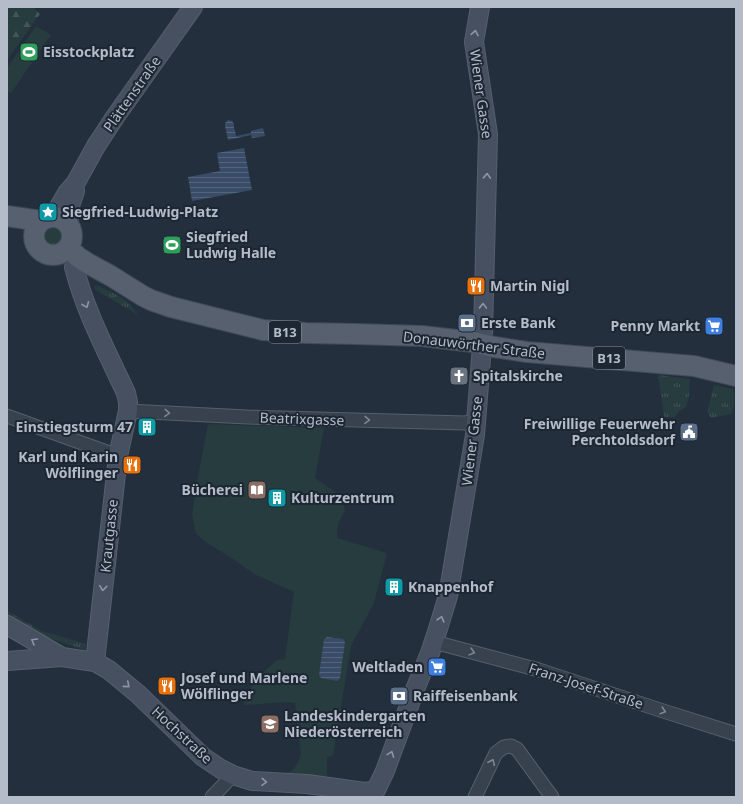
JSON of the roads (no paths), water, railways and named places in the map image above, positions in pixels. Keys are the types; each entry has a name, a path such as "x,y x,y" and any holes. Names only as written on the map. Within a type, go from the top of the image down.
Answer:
{"main road":[{"path":"7,216 70,228 72,236 71,240 63,250"},
{"path":"7,226 28,233 49,225"},
{"name":"B13","path":"49,225 36,245 41,251 48,254 63,250"},
{"name":"Donauwörther Straße","path":"63,250 78,257 143,296"},
{"name":"Donauwörther Straße","path":"63,250 74,267 106,286 143,296 171,307 263,330 306,333 422,336 473,342 482,345 527,352 694,366 736,376"}],"street":[{"name":"Plättenstraße","path":"49,225 70,206 76,192 75,184 96,146 193,7"},
{"name":"Wiener Gasse","path":"383,794 384,771 434,642 448,596 475,435 482,345 488,134 474,42 480,7"},
{"path":"74,267 79,287 126,393 128,411"},
{"name":"Beatrixgasse","path":"128,411 263,418 465,423 476,421"},
{"name":"Krautgasse","path":"95,662 118,456 128,411"},
{"path":"7,416 118,456"},
{"name":"Hochstraße","path":"7,625 62,657 95,662 109,670 138,694 203,757 221,769 234,775 252,781 307,784 383,794"},
{"name":"Franz-Josef-Straße","path":"434,642 539,670 736,734"},
{"path":"7,661 62,657"},
{"path":"475,797 496,753 504,747 511,746 516,749 552,797"},
{"path":"212,797 234,775"}],"water":[{"path":"228,120 232,121 234,124 236,136 251,133 251,131 263,128 265,136 252,138 251,135 228,140 225,123"},
{"path":"244,148 252,190 192,201 188,177 220,171 217,153"},
{"path":"327,637 343,639 345,642 340,678 337,681 321,678 319,675 324,639"}],"place":[{"name":"Eisstockplatz","path":"29,52"},
{"name":"Siegfried-Ludwig-Platz","path":"48,212"},
{"name":"Siegfried Ludwig Halle","path":"172,245"},
{"name":"Martin Nigl","path":"476,286"},
{"name":"Erste Bank","path":"467,323"},
{"name":"Penny Markt","path":"714,326"},
{"name":"Spitalskirche","path":"459,376"},
{"name":"Einstiegsturm 47","path":"147,427"},
{"name":"Freiwillige Feuerwehr Perchtoldsdorf","path":"689,432"},
{"name":"Karl und Karin Wölflinger","path":"132,465"},
{"name":"Bücherei","path":"257,490"},
{"name":"Kulturzentrum","path":"277,498"},
{"name":"Knappenhof","path":"394,587"},
{"name":"Weltladen","path":"437,667"},
{"name":"Josef und Marlene Wölflinger","path":"167,686"},
{"name":"Raiffeisenbank","path":"399,696"},
{"name":"Landeskindergarten Niederösterreich","path":"270,724"}]}
